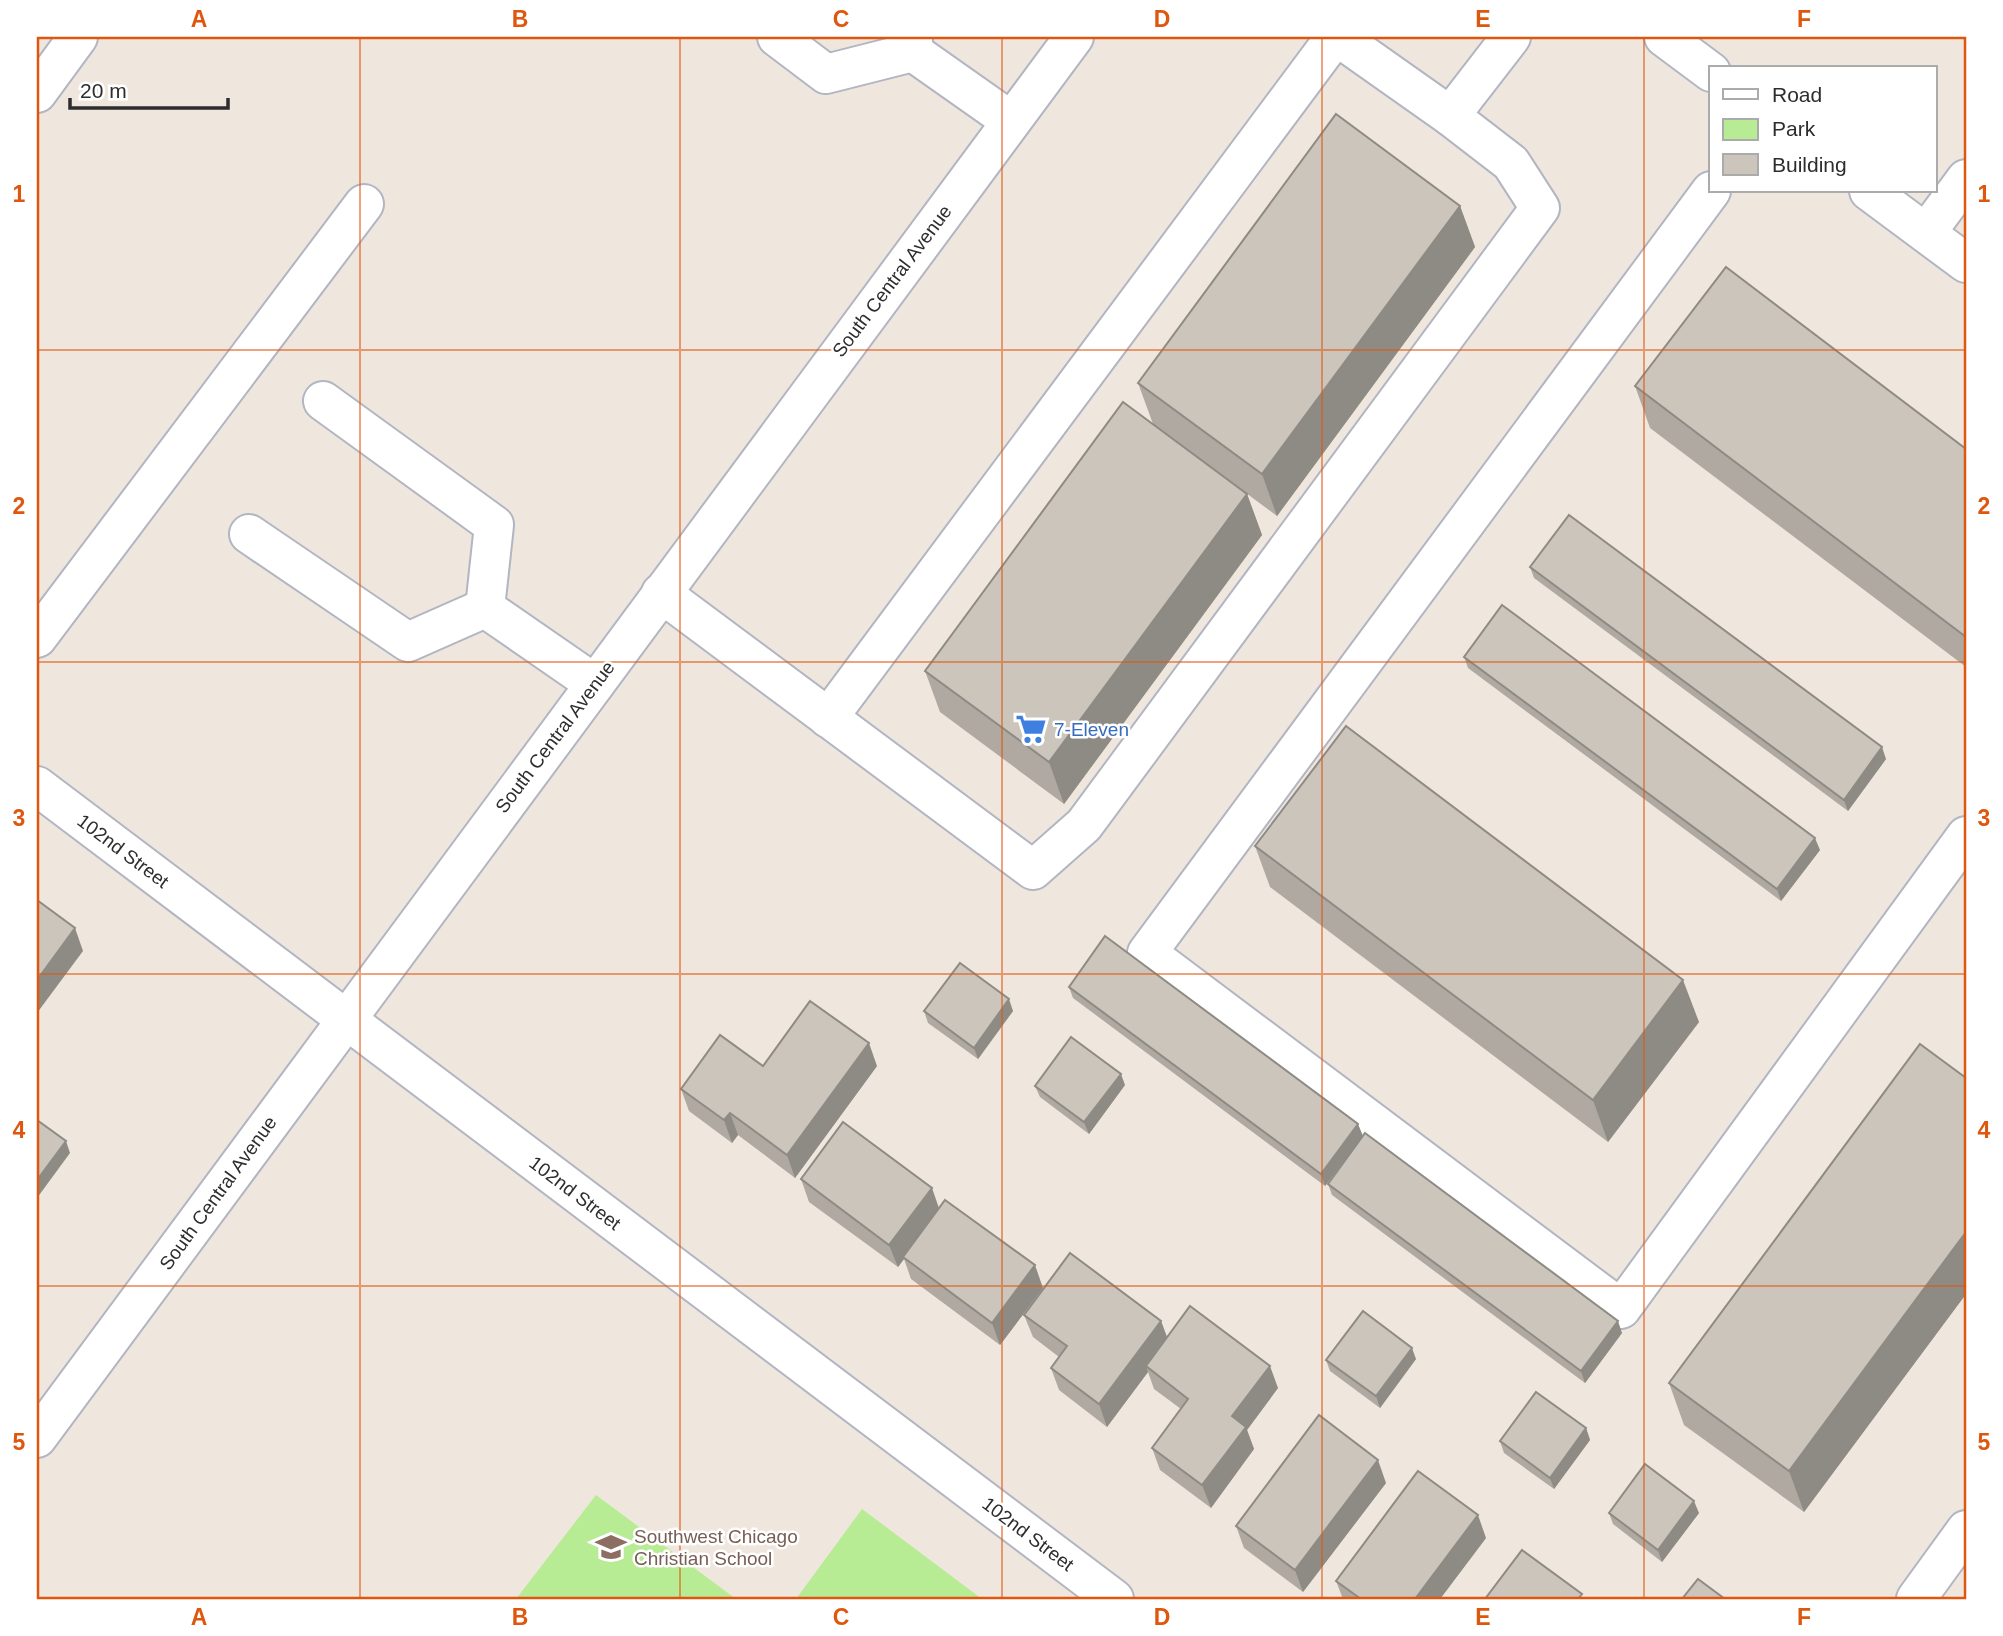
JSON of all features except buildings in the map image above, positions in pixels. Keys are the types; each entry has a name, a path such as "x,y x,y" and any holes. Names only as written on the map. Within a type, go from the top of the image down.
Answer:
{"street":[{"path":"37,93 78,37"},
{"path":"777,37 825,74 913,44 1011,121"},
{"name":"South Central Avenue","path":"37,1437 1074,37"},
{"path":"661,593 828,718 1033,870 1084,825 1540,208 1511,163 1450,116 1336,37 828,718"},
{"path":"1450,116 1511,37"},
{"path":"1664,37 1709,71"},
{"path":"1926,233 1966,179"},
{"path":"1710,192 1147,953 1621,1309 1966,836"},
{"path":"1870,192 1966,263"},
{"path":"37,638 364,204"},
{"path":"323,401 494,525 485,608"},
{"path":"250,534 408,642 485,608"},
{"path":"485,608 595,684"},
{"name":"102nd Street","path":"37,786 1114,1599"},
{"path":"1916,1599 1966,1530"}],"green space":[{"name":"Southwest Chicago Christian School","path":"596,1495 736,1599 516,1599"},
{"name":"Southwest Chicago Christian School","path":"862,1509 982,1599 796,1599"}],"place":[{"name":"7-Eleven","path":"1031,729"},
{"name":"Southwest Chicago Christian School","path":"611,1547"}]}
